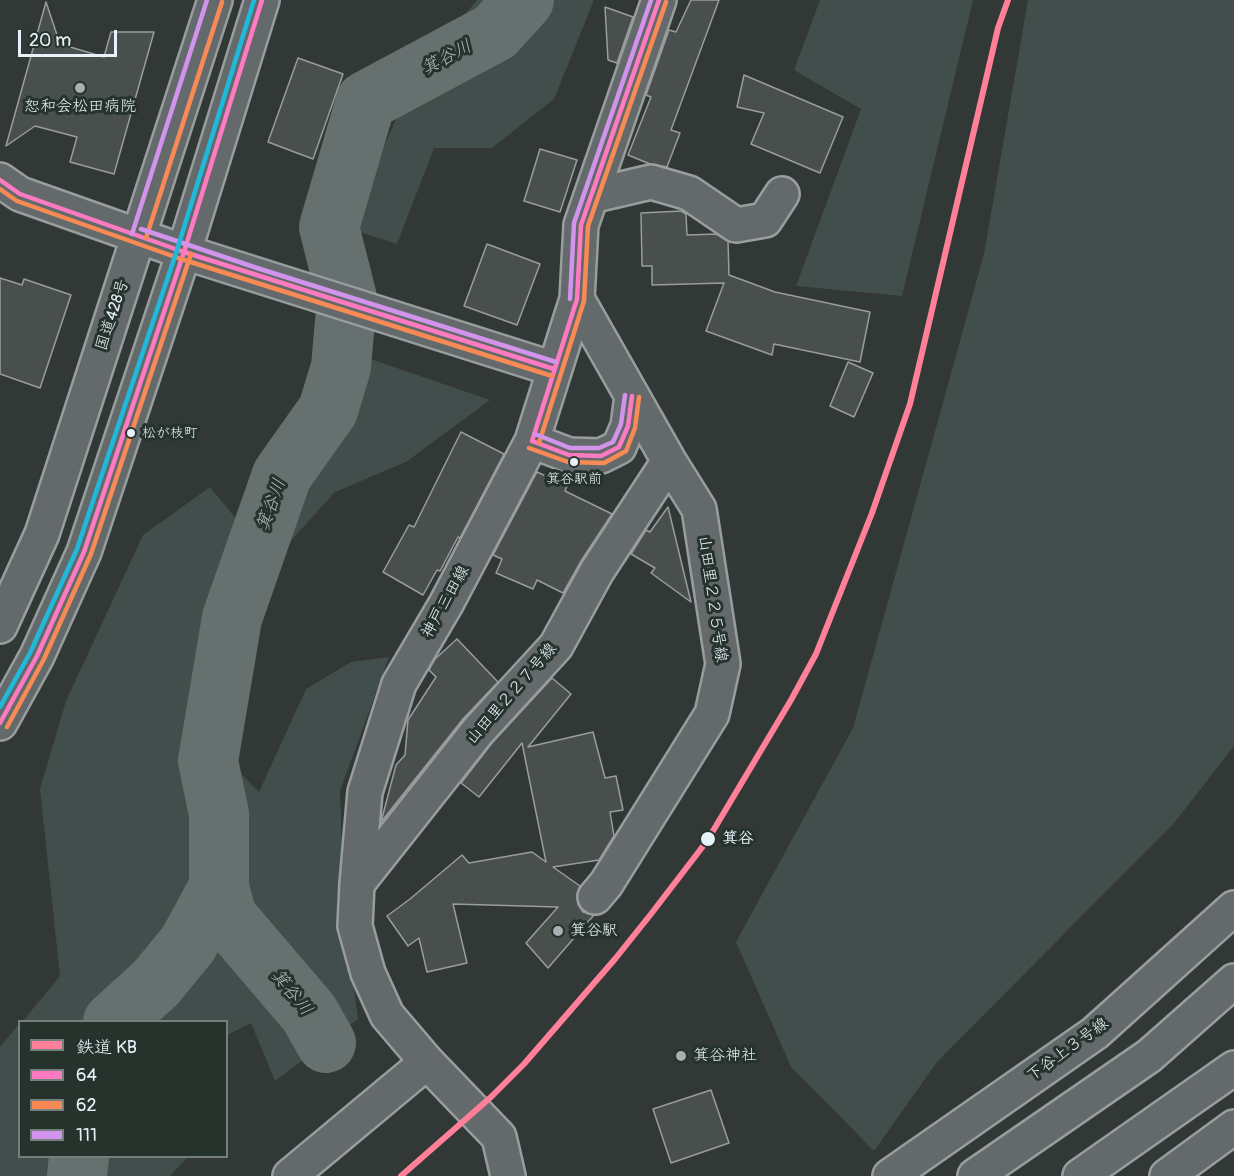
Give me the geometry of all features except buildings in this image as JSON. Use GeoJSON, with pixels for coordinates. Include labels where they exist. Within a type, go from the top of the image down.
{"type":"FeatureCollection","features":[{"type":"Feature","properties":{"kind":"main road","name":"国道428号"},"geometry":{"type":"LineString","coordinates":[[0,626],[42,534],[215,0]]}},
{"type":"Feature","properties":{"kind":"main road"},"geometry":{"type":"LineString","coordinates":[[0,723],[37,656],[84,552],[184,252],[262,0]]}},
{"type":"Feature","properties":{"kind":"main road","name":"神戸三田線"},"geometry":{"type":"LineString","coordinates":[[508,1176],[499,1137],[427,1062],[387,1015],[368,973],[355,927],[365,792],[399,684],[446,604],[532,441],[578,299],[581,225],[659,0]]}},
{"type":"Feature","properties":{"kind":"main road"},"geometry":{"type":"LineString","coordinates":[[0,180],[20,194],[184,252],[554,369]]}},
{"type":"Feature","properties":{"kind":"main road"},"geometry":{"type":"LineString","coordinates":[[591,196],[651,182],[689,193],[736,225],[765,220],[782,194]]}},
{"type":"Feature","properties":{"kind":"main road","name":"山田里２２５号線"},"geometry":{"type":"LineString","coordinates":[[578,299],[669,461],[699,509],[723,664],[712,714],[606,884],[595,897]]}},
{"type":"Feature","properties":{"kind":"main road"},"geometry":{"type":"LineString","coordinates":[[532,441],[569,455],[601,456],[619,447],[628,426],[632,396]]}},
{"type":"Feature","properties":{"kind":"main road","name":"山田里２２７号線"},"geometry":{"type":"LineString","coordinates":[[357,884],[478,731],[556,646],[597,571],[669,461]]}},
{"type":"Feature","properties":{"kind":"main road","name":"下谷上３号線"},"geometry":{"type":"LineString","coordinates":[[890,1176],[1095,1033],[1234,908]]}},
{"type":"Feature","properties":{"kind":"main road"},"geometry":{"type":"LineString","coordinates":[[975,1176],[1149,1056],[1234,981]]}},
{"type":"Feature","properties":{"kind":"main road"},"geometry":{"type":"LineString","coordinates":[[290,1176],[427,1062]]}},
{"type":"Feature","properties":{"kind":"main road"},"geometry":{"type":"LineString","coordinates":[[1080,1176],[1234,1068]]}},
{"type":"Feature","properties":{"kind":"main road"},"geometry":{"type":"LineString","coordinates":[[1167,1176],[1234,1128]]}},
{"type":"Feature","properties":{"kind":"shaded area"},"geometry":{"type":"Polygon","coordinates":[[[477,0],[594,0],[554,99],[492,148],[434,148],[397,244],[348,228],[397,117],[381,72],[454,28],[477,0]]]}},
{"type":"Feature","properties":{"kind":"shaded area"},"geometry":{"type":"Polygon","coordinates":[[[820,0],[973,0],[902,296],[796,286],[861,109],[794,70],[820,0]]]}},
{"type":"Feature","properties":{"kind":"shaded area"},"geometry":{"type":"Polygon","coordinates":[[[1028,0],[1234,0],[1234,746],[1175,822],[937,1062],[874,1151],[791,1067],[736,942],[853,728],[984,254],[1028,0]]]}},
{"type":"Feature","properties":{"kind":"shaded area"},"geometry":{"type":"Polygon","coordinates":[[[359,355],[490,400],[406,462],[335,492],[269,565],[208,623],[190,721],[259,792],[306,689],[351,662],[389,657],[340,791],[344,909],[358,1019],[275,1081],[251,1023],[228,1034],[228,1020],[24,1020],[60,976],[40,789],[66,701],[143,535],[210,487],[246,531],[287,495],[352,399],[359,355]]]}},
{"type":"Feature","properties":{"kind":"shaded area"},"geometry":{"type":"Polygon","coordinates":[[[18,1025],[18,1158],[187,1158],[170,1176],[0,1176],[0,1047],[18,1025]]]}},
{"type":"Feature","properties":{"kind":"waterway","name":"箕谷川"},"geometry":{"type":"LineString","coordinates":[[326,1043],[309,1013],[227,917],[219,887],[219,814],[208,761],[232,618],[282,475],[328,410],[341,367],[347,298],[329,227],[366,101],[495,32],[524,0]]}},
{"type":"Feature","properties":{"kind":"waterway"},"geometry":{"type":"LineString","coordinates":[[115,1020],[156,983],[188,944],[219,887]]}},
{"type":"Feature","properties":{"kind":"waterway"},"geometry":{"type":"LineString","coordinates":[[77,1176],[79,1158]]}},
{"type":"Feature","properties":{"kind":"rail line","name":"KB"},"geometry":{"type":"LineString","coordinates":[[401,1176],[491,1097],[524,1064],[651,914],[707,841],[816,654],[872,513],[910,404],[998,28],[1008,0]]}},
{"type":"Feature","properties":{"kind":"transit line","name":"111"},"geometry":{"type":"LineString","coordinates":[[132,234],[207,0]]}},
{"type":"Feature","properties":{"kind":"transit line"},"geometry":{"type":"LineString","coordinates":[[0,707],[30,653],[77,549],[177,250],[254,0]]}},
{"type":"Feature","properties":{"kind":"transit line","name":"64"},"geometry":{"type":"LineString","coordinates":[[0,723],[37,656],[84,552],[184,252],[262,0]]}},
{"type":"Feature","properties":{"kind":"transit line","name":"111"},"geometry":{"type":"LineString","coordinates":[[570,299],[574,223],[651,0]]}},
{"type":"Feature","properties":{"kind":"transit line","name":"64"},"geometry":{"type":"LineString","coordinates":[[532,441],[577,299],[581,225],[659,0]]}},
{"type":"Feature","properties":{"kind":"transit line","name":"62"},"geometry":{"type":"LineString","coordinates":[[146,238],[222,2]]}},
{"type":"Feature","properties":{"kind":"transit line","name":"62"},"geometry":{"type":"LineString","coordinates":[[539,443],[584,301],[588,226],[666,2]]}},
{"type":"Feature","properties":{"kind":"transit line","name":"64"},"geometry":{"type":"LineString","coordinates":[[0,180],[20,194],[184,252],[554,369]]}},
{"type":"Feature","properties":{"kind":"transit line","name":"62"},"geometry":{"type":"LineString","coordinates":[[0,189],[17,201],[181,259],[552,376]]}},
{"type":"Feature","properties":{"kind":"transit line","name":"111"},"geometry":{"type":"LineString","coordinates":[[141,229],[556,362]]}},
{"type":"Feature","properties":{"kind":"transit line","name":"62"},"geometry":{"type":"LineString","coordinates":[[7,727],[44,659],[91,554],[191,254]]}},
{"type":"Feature","properties":{"kind":"transit line","name":"111"},"geometry":{"type":"LineString","coordinates":[[535,434],[570,448],[599,448],[613,442],[621,424],[625,395]]}},
{"type":"Feature","properties":{"kind":"transit line","name":"64"},"geometry":{"type":"LineString","coordinates":[[532,441],[569,455],[601,456],[619,447],[628,426],[632,396]]}},
{"type":"Feature","properties":{"kind":"transit line","name":"62"},"geometry":{"type":"LineString","coordinates":[[529,448],[568,462],[604,463],[626,451],[635,428],[639,397]]}},
{"type":"Feature","properties":{"kind":"place","name":"恕和会松田病院"},"geometry":{"type":"Point","coordinates":[80,88]}},
{"type":"Feature","properties":{"kind":"place","name":"松が枝町"},"geometry":{"type":"Point","coordinates":[131,433]}},
{"type":"Feature","properties":{"kind":"place","name":"箕谷駅前"},"geometry":{"type":"Point","coordinates":[574,462]}},
{"type":"Feature","properties":{"kind":"place","name":"箕谷"},"geometry":{"type":"Point","coordinates":[708,839]}},
{"type":"Feature","properties":{"kind":"place","name":"箕谷駅"},"geometry":{"type":"Point","coordinates":[558,931]}},
{"type":"Feature","properties":{"kind":"place","name":"箕谷神社"},"geometry":{"type":"Point","coordinates":[681,1056]}}]}
